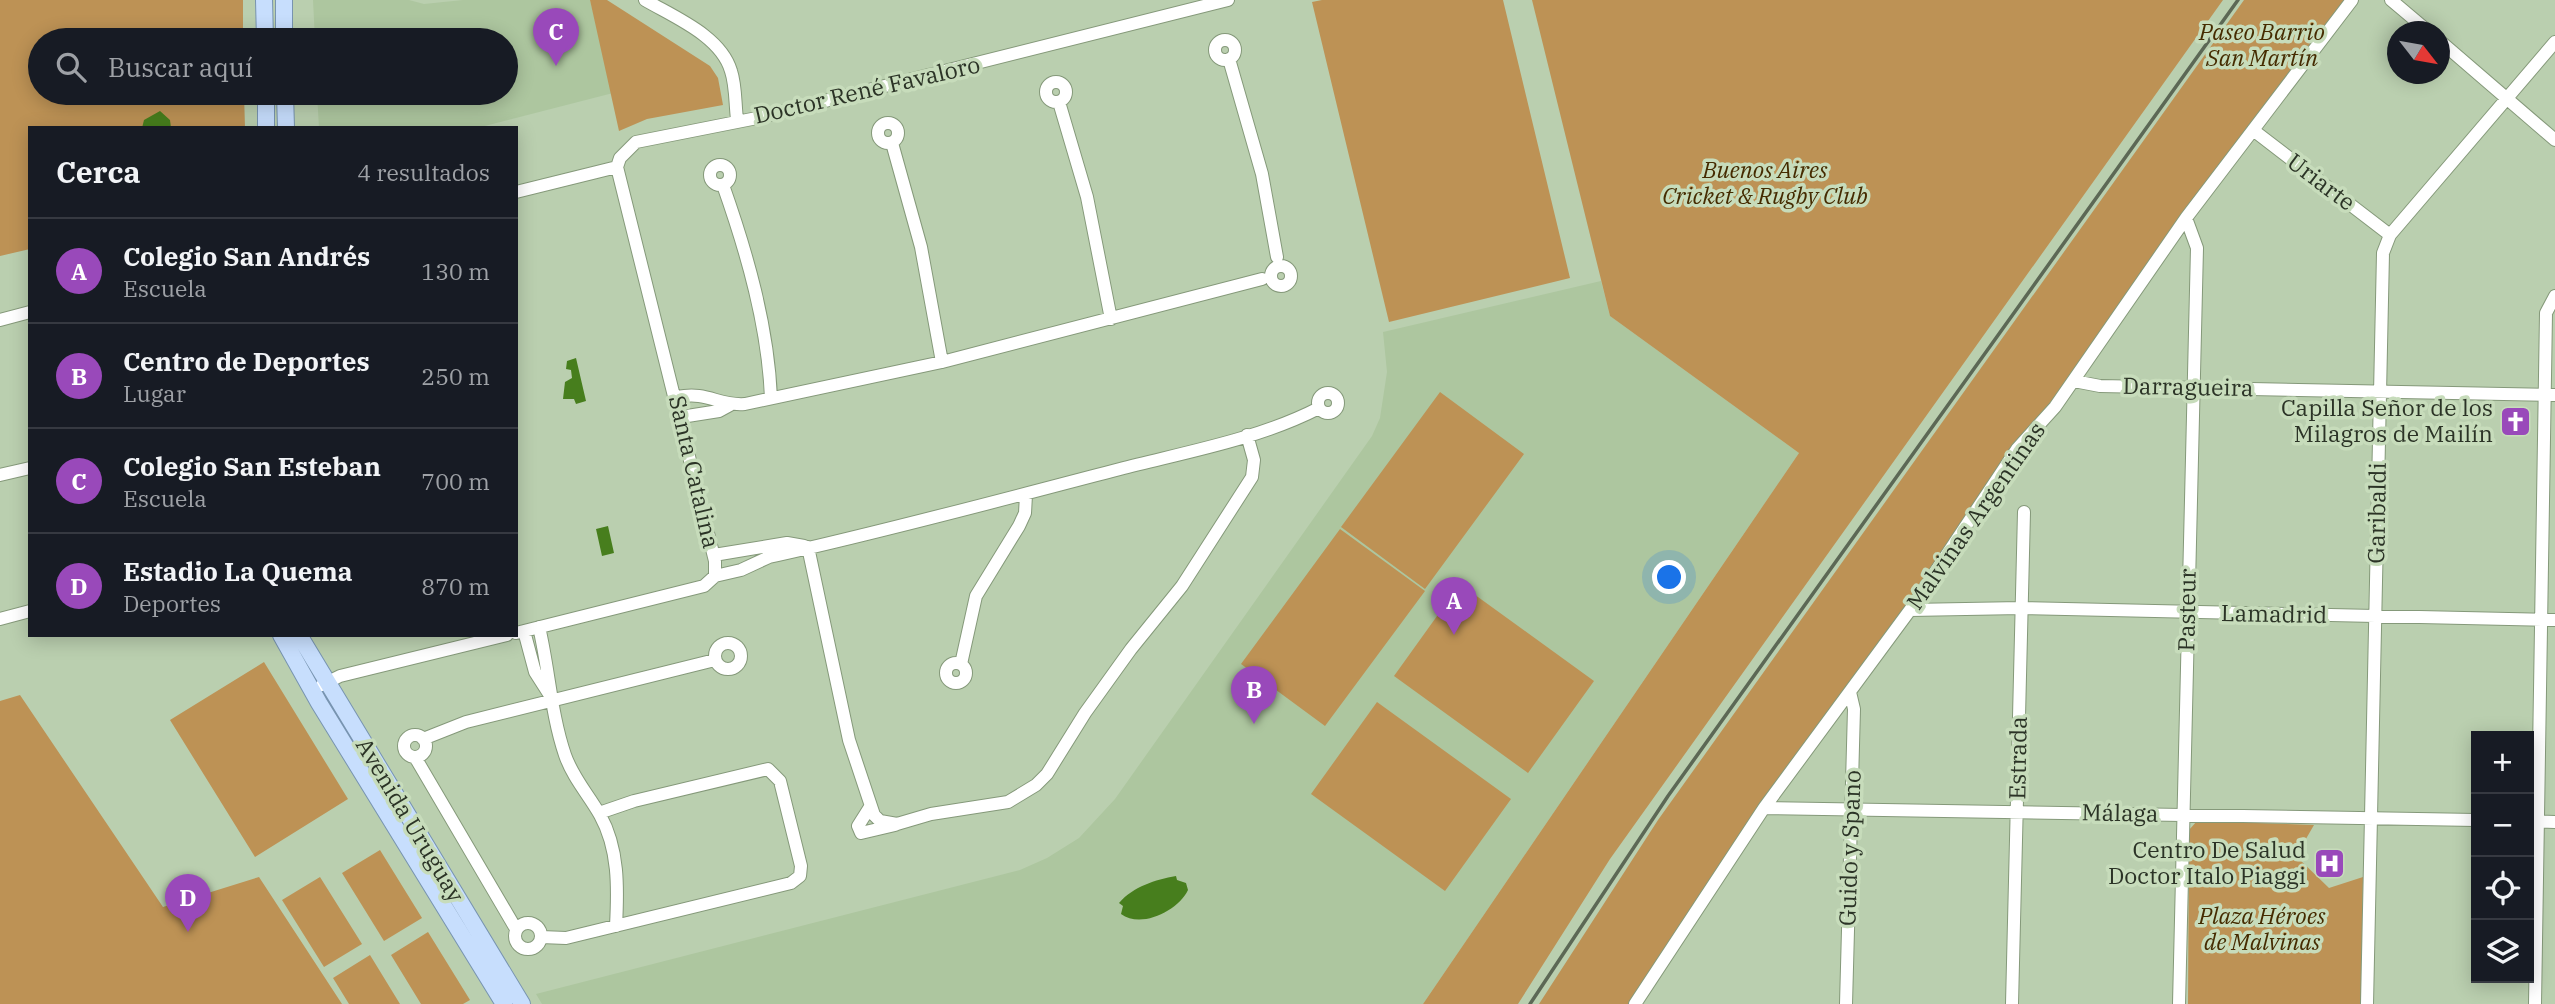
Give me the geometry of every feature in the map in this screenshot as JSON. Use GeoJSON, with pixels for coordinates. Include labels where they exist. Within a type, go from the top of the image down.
{"type":"FeatureCollection","features":[{"type":"Feature","properties":{"kind":"main road"},"geometry":{"type":"LineString","coordinates":[[264,0],[265,28]]}},
{"type":"Feature","properties":{"kind":"main road"},"geometry":{"type":"LineString","coordinates":[[284,0],[284,28]]}},
{"type":"Feature","properties":{"kind":"main road"},"geometry":{"type":"LineString","coordinates":[[266,105],[266,126]]}},
{"type":"Feature","properties":{"kind":"main road"},"geometry":{"type":"LineString","coordinates":[[285,105],[286,126]]}},
{"type":"Feature","properties":{"kind":"main road","name":"Avenida Uruguay"},"geometry":{"type":"LineString","coordinates":[[282,637],[312,691],[504,1004]]}},
{"type":"Feature","properties":{"kind":"main road","name":"Avenida Uruguay"},"geometry":{"type":"LineString","coordinates":[[300,637],[522,1004]]}},
{"type":"Feature","properties":{"kind":"street"},"geometry":{"type":"LineString","coordinates":[[645,0],[702,34],[722,54],[731,70],[737,119]]}},
{"type":"Feature","properties":{"kind":"street","name":"Doctor René Favaloro"},"geometry":{"type":"LineString","coordinates":[[617,167],[620,158],[636,142],[737,119],[757,118],[1228,0]]}},
{"type":"Feature","properties":{"kind":"street","name":"Malvinas Argentinas"},"geometry":{"type":"LineString","coordinates":[[1637,1002],[1764,808],[1910,610],[2017,449],[2074,381],[2186,218],[2352,0]]}},
{"type":"Feature","properties":{"kind":"street"},"geometry":{"type":"LineString","coordinates":[[2391,0],[2416,21]]}},
{"type":"Feature","properties":{"kind":"street","name":"Garibaldi"},"geometry":{"type":"LineString","coordinates":[[2367,1004],[2382,264],[2389,234],[2555,41]]}},
{"type":"Feature","properties":{"kind":"street"},"geometry":{"type":"LineString","coordinates":[[2450,49],[2555,140]]}},
{"type":"Feature","properties":{"kind":"street"},"geometry":{"type":"LineString","coordinates":[[1229,59],[1262,174],[1277,257],[1269,278]]}},
{"type":"Feature","properties":{"kind":"street"},"geometry":{"type":"LineString","coordinates":[[1059,102],[1087,197],[1111,319]]}},
{"type":"Feature","properties":{"kind":"street","name":"Uriarte"},"geometry":{"type":"LineString","coordinates":[[2253,130],[2389,234]]}},
{"type":"Feature","properties":{"kind":"street"},"geometry":{"type":"LineString","coordinates":[[892,143],[921,247],[942,362]]}},
{"type":"Feature","properties":{"kind":"street"},"geometry":{"type":"LineString","coordinates":[[518,192],[617,167]]}},
{"type":"Feature","properties":{"kind":"street","name":"Santa Catalina"},"geometry":{"type":"LineString","coordinates":[[520,632],[704,586],[715,576],[714,555],[677,397],[617,167]]}},
{"type":"Feature","properties":{"kind":"street"},"geometry":{"type":"LineString","coordinates":[[723,185],[749,270],[767,356],[772,398]]}},
{"type":"Feature","properties":{"kind":"street","name":"Pasteur"},"geometry":{"type":"LineString","coordinates":[[2179,1004],[2186,612],[2197,248],[2186,218]]}},
{"type":"Feature","properties":{"kind":"street"},"geometry":{"type":"LineString","coordinates":[[1269,278],[1279,286],[1288,283],[1291,274],[1277,257]]}},
{"type":"Feature","properties":{"kind":"street"},"geometry":{"type":"LineString","coordinates":[[681,417],[942,362],[1269,278],[1277,267],[1287,268]]}},
{"type":"Feature","properties":{"kind":"street"},"geometry":{"type":"LineString","coordinates":[[2535,1004],[2534,822],[2549,620],[2551,395],[2546,313],[2555,296]]}},
{"type":"Feature","properties":{"kind":"street"},"geometry":{"type":"LineString","coordinates":[[0,320],[28,313]]}},
{"type":"Feature","properties":{"kind":"street","name":"Darragueira"},"geometry":{"type":"LineString","coordinates":[[2074,381],[2101,386],[2378,389],[2551,395]]}},
{"type":"Feature","properties":{"kind":"street"},"geometry":{"type":"LineString","coordinates":[[677,397],[699,394],[730,405]]}},
{"type":"Feature","properties":{"kind":"street"},"geometry":{"type":"LineString","coordinates":[[715,576],[741,570],[769,557],[1026,495],[1247,435],[1300,418],[1319,408]]}},
{"type":"Feature","properties":{"kind":"street"},"geometry":{"type":"LineString","coordinates":[[870,807],[858,826],[861,833],[931,814],[1008,802],[1022,796],[1047,774],[1085,713],[1182,586],[1251,477],[1254,460],[1247,435]]}},
{"type":"Feature","properties":{"kind":"street"},"geometry":{"type":"LineString","coordinates":[[0,475],[28,468]]}},
{"type":"Feature","properties":{"kind":"street"},"geometry":{"type":"LineString","coordinates":[[961,664],[976,596],[1019,526],[1025,513],[1026,495]]}},
{"type":"Feature","properties":{"kind":"street","name":"Estrada"},"geometry":{"type":"LineString","coordinates":[[2012,1004],[2024,512]]}},
{"type":"Feature","properties":{"kind":"street"},"geometry":{"type":"LineString","coordinates":[[714,555],[787,543],[808,547]]}},
{"type":"Feature","properties":{"kind":"street"},"geometry":{"type":"LineString","coordinates":[[808,547],[849,740],[870,807],[880,821],[898,824]]}},
{"type":"Feature","properties":{"kind":"street","name":"Lamadrid"},"geometry":{"type":"LineString","coordinates":[[1910,610],[2021,608],[2549,620]]}},
{"type":"Feature","properties":{"kind":"street"},"geometry":{"type":"LineString","coordinates":[[0,619],[28,612]]}},
{"type":"Feature","properties":{"kind":"street"},"geometry":{"type":"LineString","coordinates":[[539,627],[558,732],[572,774],[599,813],[617,869],[615,926]]}},
{"type":"Feature","properties":{"kind":"street"},"geometry":{"type":"LineString","coordinates":[[520,632],[535,672],[553,701]]}},
{"type":"Feature","properties":{"kind":"street"},"geometry":{"type":"LineString","coordinates":[[312,691],[340,676],[499,637]]}},
{"type":"Feature","properties":{"kind":"street"},"geometry":{"type":"LineString","coordinates":[[516,929],[415,757],[424,752],[423,739],[466,722],[715,660]]}},
{"type":"Feature","properties":{"kind":"street","name":"Guido y Spano"},"geometry":{"type":"LineString","coordinates":[[1846,1004],[1854,709],[1850,692]]}},
{"type":"Feature","properties":{"kind":"street"},"geometry":{"type":"LineString","coordinates":[[541,937],[566,938],[791,883],[800,876],[801,866],[780,781],[768,769],[622,804],[599,813]]}},
{"type":"Feature","properties":{"kind":"street","name":"Málaga"},"geometry":{"type":"LineString","coordinates":[[1764,808],[2471,820]]}},
{"type":"Feature","properties":{"kind":"street"},"geometry":{"type":"LineString","coordinates":[[2534,822],[2555,822]]}},
{"type":"Feature","properties":{"kind":"street"},"geometry":{"type":"LineString","coordinates":[[523,923],[532,923],[540,929],[541,937],[534,948],[521,947],[514,937],[516,929],[523,923]]}},
{"type":"Feature","properties":{"kind":"street"},"geometry":{"type":"LineString","coordinates":[[1637,1002],[1653,1004]]}},
{"type":"Feature","properties":{"kind":"shaded area"},"geometry":{"type":"Polygon","coordinates":[[[313,0],[409,0],[424,4],[463,0],[590,0],[613,93],[485,126],[319,126],[318,105],[518,105],[518,28],[314,28],[313,0]]]}},
{"type":"Feature","properties":{"kind":"shaded area"},"geometry":{"type":"Polygon","coordinates":[[[160,111],[170,120],[171,126],[142,126],[144,120],[160,111]]]}},
{"type":"Feature","properties":{"kind":"shaded area"},"geometry":{"type":"Polygon","coordinates":[[[1601,281],[1610,316],[1799,453],[1423,1004],[542,1004],[536,994],[1020,870],[1047,858],[1079,838],[1115,799],[1372,436],[1380,418],[1387,372],[1383,332],[1601,281]]]}},
{"type":"Feature","properties":{"kind":"shaded area"},"geometry":{"type":"Polygon","coordinates":[[[576,358],[586,401],[576,404],[574,399],[563,399],[565,382],[572,378],[571,370],[566,369],[567,361],[576,358]]]}},
{"type":"Feature","properties":{"kind":"shaded area"},"geometry":{"type":"Polygon","coordinates":[[[608,526],[614,553],[602,556],[596,529],[608,526]]]}},
{"type":"Feature","properties":{"kind":"shaded area"},"geometry":{"type":"Polygon","coordinates":[[[1176,876],[1177,880],[1186,883],[1188,890],[1168,911],[1138,920],[1121,914],[1123,906],[1119,903],[1131,892],[1176,876]]]}},
{"type":"Feature","properties":{"kind":"green space"},"geometry":{"type":"Polygon","coordinates":[[[0,0],[243,0],[243,28],[28,28],[28,105],[244,105],[245,126],[28,126],[28,249],[0,256],[0,0]]]}},
{"type":"Feature","properties":{"kind":"green space"},"geometry":{"type":"Polygon","coordinates":[[[590,0],[607,0],[710,66],[718,78],[723,105],[647,119],[619,131],[590,0]]]}},
{"type":"Feature","properties":{"kind":"green space"},"geometry":{"type":"Polygon","coordinates":[[[1503,0],[1570,278],[1389,322],[1312,2],[1503,0]]]}},
{"type":"Feature","properties":{"kind":"green space","name":"Buenos Aires Cricket & Rugby Club"},"geometry":{"type":"Polygon","coordinates":[[[1532,0],[2223,0],[1610,859],[1518,1004],[1423,1004],[1799,453],[1610,316],[1532,0]]]}},
{"type":"Feature","properties":{"kind":"green space","name":"Paseo Barrio San Martín"},"geometry":{"type":"Polygon","coordinates":[[[2244,0],[2347,0],[1918,591],[1631,1004],[1539,1004],[1658,820],[2244,0]]]}},
{"type":"Feature","properties":{"kind":"green space"},"geometry":{"type":"Polygon","coordinates":[[[1440,392],[1524,454],[1425,589],[1341,527],[1440,392]]]}},
{"type":"Feature","properties":{"kind":"green space"},"geometry":{"type":"Polygon","coordinates":[[[1340,529],[1425,591],[1325,726],[1241,664],[1340,529]]]}},
{"type":"Feature","properties":{"kind":"green space"},"geometry":{"type":"Polygon","coordinates":[[[1460,584],[1594,681],[1528,773],[1394,676],[1460,584]]]}},
{"type":"Feature","properties":{"kind":"green space"},"geometry":{"type":"Polygon","coordinates":[[[264,662],[348,799],[255,857],[170,720],[264,662]]]}},
{"type":"Feature","properties":{"kind":"green space"},"geometry":{"type":"Polygon","coordinates":[[[20,695],[163,907],[259,877],[342,1004],[0,1004],[0,701],[20,695]]]}},
{"type":"Feature","properties":{"kind":"green space"},"geometry":{"type":"Polygon","coordinates":[[[1377,702],[1511,799],[1445,891],[1311,794],[1377,702]]]}},
{"type":"Feature","properties":{"kind":"green space","name":"Plaza Héroes de Malvinas"},"geometry":{"type":"Polygon","coordinates":[[[2197,821],[2314,825],[2296,856],[2329,888],[2363,877],[2361,1004],[2188,1004],[2189,830],[2197,821]]]}},
{"type":"Feature","properties":{"kind":"green space"},"geometry":{"type":"Polygon","coordinates":[[[380,850],[422,918],[384,941],[342,873],[380,850]]]}},
{"type":"Feature","properties":{"kind":"green space"},"geometry":{"type":"Polygon","coordinates":[[[320,877],[362,944],[324,967],[282,900],[320,877]]]}},
{"type":"Feature","properties":{"kind":"green space"},"geometry":{"type":"Polygon","coordinates":[[[428,932],[470,1000],[463,1004],[421,1004],[391,955],[428,932]]]}},
{"type":"Feature","properties":{"kind":"green space"},"geometry":{"type":"Polygon","coordinates":[[[370,955],[400,1004],[349,1004],[333,978],[370,955]]]}},
{"type":"Feature","properties":{"kind":"railway"},"geometry":{"type":"LineString","coordinates":[[1530,1004],[1668,796],[2238,0]]}},
{"type":"Feature","properties":{"kind":"place","name":"Colegio San Esteban"},"geometry":{"type":"Point","coordinates":[556,66]}},
{"type":"Feature","properties":{"kind":"place","name":"Capilla Señor de los Milagros de Mailín"},"geometry":{"type":"Point","coordinates":[2516,421]}},
{"type":"Feature","properties":{"kind":"place","name":"Colegio San Andrés"},"geometry":{"type":"Point","coordinates":[1454,635]}},
{"type":"Feature","properties":{"kind":"place","name":"Centro de Deportes"},"geometry":{"type":"Point","coordinates":[1254,724]}},
{"type":"Feature","properties":{"kind":"place","name":"Centro De Salud Doctor Italo Piaggi"},"geometry":{"type":"Point","coordinates":[2329,863]}},
{"type":"Feature","properties":{"kind":"place","name":"Estadio La Quema"},"geometry":{"type":"Point","coordinates":[188,932]}}]}
